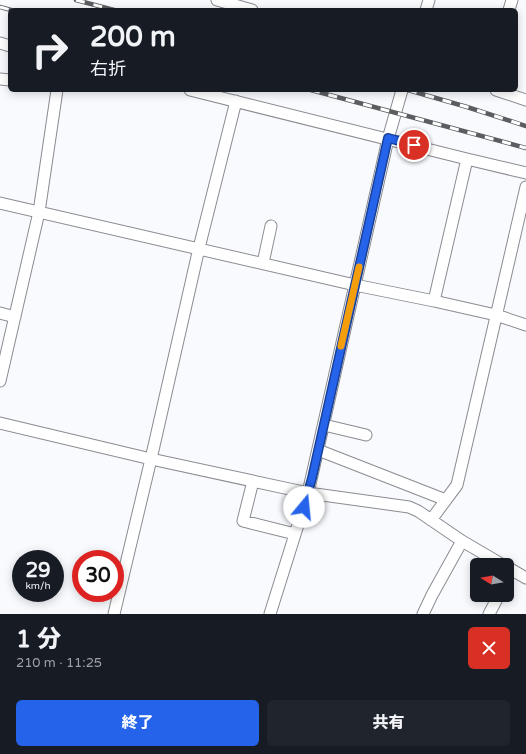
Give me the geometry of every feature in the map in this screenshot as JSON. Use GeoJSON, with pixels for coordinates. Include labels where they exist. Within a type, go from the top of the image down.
{"type":"FeatureCollection","features":[{"type":"Feature","properties":{"kind":"street"},"geometry":{"type":"LineString","coordinates":[[217,0],[245,8]]}},
{"type":"Feature","properties":{"kind":"street"},"geometry":{"type":"LineString","coordinates":[[0,381],[39,212],[58,92]]}},
{"type":"Feature","properties":{"kind":"street"},"geometry":{"type":"LineString","coordinates":[[198,92],[388,138],[467,159],[526,172]]}},
{"type":"Feature","properties":{"kind":"street"},"geometry":{"type":"LineString","coordinates":[[270,614],[308,493],[388,138],[401,92]]}},
{"type":"Feature","properties":{"kind":"street"},"geometry":{"type":"LineString","coordinates":[[502,92],[526,100]]}},
{"type":"Feature","properties":{"kind":"street"},"geometry":{"type":"LineString","coordinates":[[114,614],[199,248],[236,101]]}},
{"type":"Feature","properties":{"kind":"street"},"geometry":{"type":"LineString","coordinates":[[434,301],[467,159]]}},
{"type":"Feature","properties":{"kind":"street"},"geometry":{"type":"LineString","coordinates":[[431,520],[457,485],[526,187]]}},
{"type":"Feature","properties":{"kind":"street"},"geometry":{"type":"LineString","coordinates":[[0,203],[356,285],[496,315],[526,325]]}},
{"type":"Feature","properties":{"kind":"street"},"geometry":{"type":"LineString","coordinates":[[263,263],[271,226]]}},
{"type":"Feature","properties":{"kind":"street"},"geometry":{"type":"LineString","coordinates":[[0,313],[15,317]]}},
{"type":"Feature","properties":{"kind":"street"},"geometry":{"type":"LineString","coordinates":[[0,423],[151,459],[308,493],[403,506],[418,511],[488,558]]}},
{"type":"Feature","properties":{"kind":"street"},"geometry":{"type":"LineString","coordinates":[[324,425],[366,435]]}},
{"type":"Feature","properties":{"kind":"street"},"geometry":{"type":"LineString","coordinates":[[318,450],[446,500]]}},
{"type":"Feature","properties":{"kind":"street"},"geometry":{"type":"LineString","coordinates":[[253,481],[243,521],[295,534]]}},
{"type":"Feature","properties":{"kind":"street"},"geometry":{"type":"LineString","coordinates":[[422,614],[462,541]]}},
{"type":"Feature","properties":{"kind":"street"},"geometry":{"type":"LineString","coordinates":[[514,573],[526,578]]}},
{"type":"Feature","properties":{"kind":"street"},"geometry":{"type":"LineString","coordinates":[[489,614],[495,602]]}},
{"type":"Feature","properties":{"kind":"railway"},"geometry":{"type":"LineString","coordinates":[[76,0],[106,8]]}},
{"type":"Feature","properties":{"kind":"railway"},"geometry":{"type":"LineString","coordinates":[[0,7],[8,9]]}},
{"type":"Feature","properties":{"kind":"railway"},"geometry":{"type":"LineString","coordinates":[[318,92],[526,148]]}},
{"type":"Feature","properties":{"kind":"railway"},"geometry":{"type":"LineString","coordinates":[[415,92],[526,126]]}},
{"type":"Feature","properties":{"kind":"slow traffic"},"geometry":{"type":"LineString","coordinates":[[341,346],[359,267]]}},
{"type":"Feature","properties":{"kind":"route"},"geometry":{"type":"LineString","coordinates":[[304,507],[312,478],[388,138],[414,145]]}}]}
